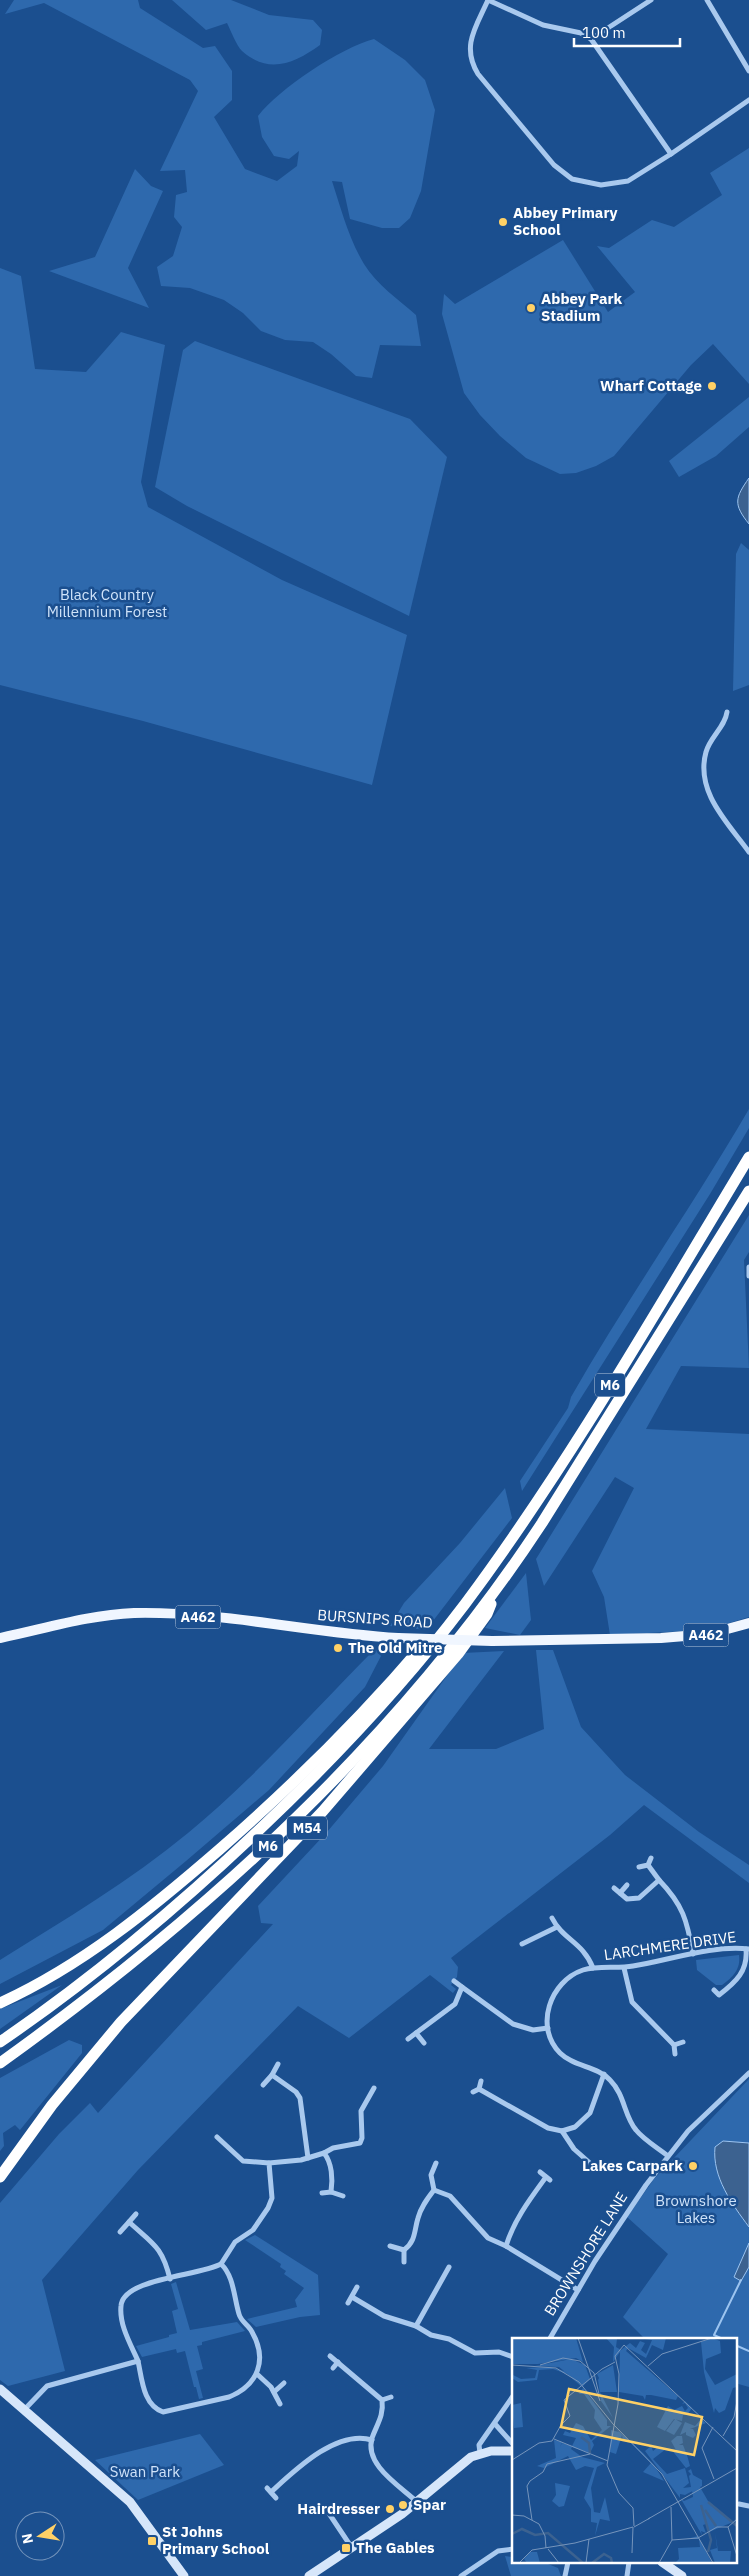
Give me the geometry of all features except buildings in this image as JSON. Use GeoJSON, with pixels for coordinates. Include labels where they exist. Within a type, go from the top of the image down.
{"type":"FeatureCollection","features":[{"type":"Feature","properties":{"kind":"highway","name":"M6"},"geometry":{"type":"LineString","coordinates":[[0,2042],[67,1995],[150,1928],[213,1872],[331,1760],[419,1662],[462,1607],[525,1519],[588,1421],[749,1157]]}},
{"type":"Feature","properties":{"kind":"highway","name":"M6"},"geometry":{"type":"LineString","coordinates":[[0,2063],[78,2008],[157,1945],[247,1867],[317,1797],[448,1654],[515,1565],[600,1434],[749,1191]]}},
{"type":"Feature","properties":{"kind":"highway","name":"M54"},"geometry":{"type":"LineString","coordinates":[[0,2177],[52,2105],[120,2022],[323,1811],[413,1709],[487,1614],[497,1588]]}},
{"type":"Feature","properties":{"kind":"highway","name":"M54"},"geometry":{"type":"LineString","coordinates":[[0,2003],[39,1984],[80,1960],[120,1932],[171,1892],[256,1817],[356,1717],[441,1624],[462,1607]]}},
{"type":"Feature","properties":{"kind":"highway"},"geometry":{"type":"LineString","coordinates":[[183,1957],[194,1938],[294,1832],[317,1797]]}},
{"type":"Feature","properties":{"kind":"highway"},"geometry":{"type":"LineString","coordinates":[[80,1960],[92,1958],[145,1921],[194,1881],[213,1872]]}},
{"type":"Feature","properties":{"kind":"main road","name":"BURSNIPS ROAD"},"geometry":{"type":"LineString","coordinates":[[0,1638],[81,1620],[134,1613],[217,1618],[349,1635],[492,1641],[661,1638],[709,1634],[749,1623]]}},
{"type":"Feature","properties":{"kind":"main road"},"geometry":{"type":"LineString","coordinates":[[0,2389],[130,2502],[184,2576]]}},
{"type":"Feature","properties":{"kind":"main road"},"geometry":{"type":"LineString","coordinates":[[309,2576],[417,2502],[466,2461],[480,2453],[512,2451]]}},
{"type":"Feature","properties":{"kind":"main road"},"geometry":{"type":"LineString","coordinates":[[665,2564],[682,2576]]}},
{"type":"Feature","properties":{"kind":"street"},"geometry":{"type":"LineString","coordinates":[[670,154],[592,39],[581,33],[543,25],[508,12],[488,0],[470,40],[470,62],[496,96],[563,173],[572,179],[591,184],[618,184],[628,181],[670,154],[749,100]]}},
{"type":"Feature","properties":{"kind":"street"},"geometry":{"type":"LineString","coordinates":[[592,39],[651,0]]}},
{"type":"Feature","properties":{"kind":"street"},"geometry":{"type":"LineString","coordinates":[[707,0],[749,71]]}},
{"type":"Feature","properties":{"kind":"street"},"geometry":{"type":"LineString","coordinates":[[727,712],[726,720],[712,736],[705,753],[704,776],[713,804],[749,852]]}},
{"type":"Feature","properties":{"kind":"street"},"geometry":{"type":"LineString","coordinates":[[749,1267],[749,1276]]}},
{"type":"Feature","properties":{"kind":"street"},"geometry":{"type":"LineString","coordinates":[[648,1865],[651,1858]]}},
{"type":"Feature","properties":{"kind":"street"},"geometry":{"type":"LineString","coordinates":[[639,1867],[648,1865]]}},
{"type":"Feature","properties":{"kind":"street"},"geometry":{"type":"LineString","coordinates":[[648,1865],[659,1880],[675,1896],[684,1913],[693,1954]]}},
{"type":"Feature","properties":{"kind":"street"},"geometry":{"type":"LineString","coordinates":[[614,1888],[627,1899],[639,1898],[659,1880]]}},
{"type":"Feature","properties":{"kind":"street"},"geometry":{"type":"LineString","coordinates":[[620,1893],[628,1885]]}},
{"type":"Feature","properties":{"kind":"street"},"geometry":{"type":"LineString","coordinates":[[552,1918],[557,1927],[584,1950],[593,1968]]}},
{"type":"Feature","properties":{"kind":"street"},"geometry":{"type":"LineString","coordinates":[[522,1944],[557,1927]]}},
{"type":"Feature","properties":{"kind":"street","name":"LARCHMERE DRIVE"},"geometry":{"type":"LineString","coordinates":[[548,2028],[548,2009],[556,1989],[574,1974],[593,1968],[624,1968],[693,1954],[726,1949],[748,1949]]}},
{"type":"Feature","properties":{"kind":"street"},"geometry":{"type":"LineString","coordinates":[[714,1990],[719,1995],[739,1978],[745,1965],[748,1949]]}},
{"type":"Feature","properties":{"kind":"street"},"geometry":{"type":"LineString","coordinates":[[624,1968],[632,2002],[674,2045],[675,2054]]}},
{"type":"Feature","properties":{"kind":"street"},"geometry":{"type":"LineString","coordinates":[[454,1981],[513,2024],[533,2030],[548,2028],[554,2045],[564,2056],[604,2074],[619,2092],[636,2131],[668,2156]]}},
{"type":"Feature","properties":{"kind":"street"},"geometry":{"type":"LineString","coordinates":[[408,2039],[454,2004],[462,1987]]}},
{"type":"Feature","properties":{"kind":"street"},"geometry":{"type":"LineString","coordinates":[[416,2034],[424,2043]]}},
{"type":"Feature","properties":{"kind":"street"},"geometry":{"type":"LineString","coordinates":[[674,2045],[682,2042]]}},
{"type":"Feature","properties":{"kind":"street"},"geometry":{"type":"LineString","coordinates":[[263,2085],[272,2075],[278,2064]]}},
{"type":"Feature","properties":{"kind":"street","name":"BROWNSHORE LANE"},"geometry":{"type":"LineString","coordinates":[[550,2338],[616,2228],[668,2156],[688,2131],[749,2073]]}},
{"type":"Feature","properties":{"kind":"street"},"geometry":{"type":"LineString","coordinates":[[479,2089],[548,2128],[562,2131],[575,2127],[590,2114],[604,2074]]}},
{"type":"Feature","properties":{"kind":"street"},"geometry":{"type":"LineString","coordinates":[[272,2075],[296,2092],[300,2098],[308,2158]]}},
{"type":"Feature","properties":{"kind":"street"},"geometry":{"type":"LineString","coordinates":[[479,2089],[480,2081]]}},
{"type":"Feature","properties":{"kind":"street"},"geometry":{"type":"LineString","coordinates":[[217,2137],[243,2161],[269,2163],[308,2158],[333,2148],[360,2143],[362,2138],[361,2111],[374,2088]]}},
{"type":"Feature","properties":{"kind":"street"},"geometry":{"type":"LineString","coordinates":[[473,2092],[479,2089]]}},
{"type":"Feature","properties":{"kind":"street"},"geometry":{"type":"LineString","coordinates":[[562,2131],[574,2149],[591,2164]]}},
{"type":"Feature","properties":{"kind":"street"},"geometry":{"type":"LineString","coordinates":[[324,2153],[330,2166],[331,2192]]}},
{"type":"Feature","properties":{"kind":"street"},"geometry":{"type":"LineString","coordinates":[[221,2264],[228,2272],[240,2317],[255,2337],[260,2363],[257,2374],[235,2395],[163,2412],[154,2408],[148,2400],[138,2361],[128,2341],[121,2314],[122,2300],[134,2288],[221,2264],[236,2242],[253,2230],[268,2208],[272,2198],[269,2163]]}},
{"type":"Feature","properties":{"kind":"street"},"geometry":{"type":"LineString","coordinates":[[404,2262],[404,2250],[414,2238],[418,2218],[424,2204],[434,2190],[431,2176],[436,2163]]}},
{"type":"Feature","properties":{"kind":"street"},"geometry":{"type":"LineString","coordinates":[[506,2246],[511,2230],[521,2213],[548,2178],[540,2172]]}},
{"type":"Feature","properties":{"kind":"street"},"geometry":{"type":"LineString","coordinates":[[434,2190],[450,2196],[488,2238],[506,2246],[578,2290]]}},
{"type":"Feature","properties":{"kind":"street"},"geometry":{"type":"LineString","coordinates":[[322,2193],[331,2192],[343,2196]]}},
{"type":"Feature","properties":{"kind":"street"},"geometry":{"type":"LineString","coordinates":[[120,2232],[136,2214]]}},
{"type":"Feature","properties":{"kind":"street"},"geometry":{"type":"LineString","coordinates":[[128,2222],[163,2254],[170,2279]]}},
{"type":"Feature","properties":{"kind":"street"},"geometry":{"type":"LineString","coordinates":[[390,2246],[404,2250]]}},
{"type":"Feature","properties":{"kind":"street"},"geometry":{"type":"LineString","coordinates":[[416,2326],[449,2267]]}},
{"type":"Feature","properties":{"kind":"street"},"geometry":{"type":"LineString","coordinates":[[348,2303],[357,2287]]}},
{"type":"Feature","properties":{"kind":"street"},"geometry":{"type":"LineString","coordinates":[[352,2297],[384,2316],[416,2326],[430,2335],[449,2339],[475,2353],[499,2352],[512,2357]]}},
{"type":"Feature","properties":{"kind":"street"},"geometry":{"type":"LineString","coordinates":[[330,2356],[382,2400],[382,2415],[372,2440],[372,2455],[376,2463],[417,2502]]}},
{"type":"Feature","properties":{"kind":"street"},"geometry":{"type":"LineString","coordinates":[[24,2410],[47,2386],[138,2361]]}},
{"type":"Feature","properties":{"kind":"street"},"geometry":{"type":"LineString","coordinates":[[333,2368],[338,2362]]}},
{"type":"Feature","properties":{"kind":"street"},"geometry":{"type":"LineString","coordinates":[[257,2374],[274,2392],[280,2404]]}},
{"type":"Feature","properties":{"kind":"street"},"geometry":{"type":"LineString","coordinates":[[274,2392],[284,2383]]}},
{"type":"Feature","properties":{"kind":"street"},"geometry":{"type":"LineString","coordinates":[[382,2400],[390,2397]]}},
{"type":"Feature","properties":{"kind":"street"},"geometry":{"type":"LineString","coordinates":[[480,2453],[480,2445],[512,2398]]}},
{"type":"Feature","properties":{"kind":"street"},"geometry":{"type":"LineString","coordinates":[[496,2424],[512,2443]]}},
{"type":"Feature","properties":{"kind":"street"},"geometry":{"type":"LineString","coordinates":[[276,2498],[269,2490],[304,2462],[341,2441],[358,2436],[372,2440]]}},
{"type":"Feature","properties":{"kind":"street"},"geometry":{"type":"LineString","coordinates":[[739,2504],[749,2506]]}},
{"type":"Feature","properties":{"kind":"street"},"geometry":{"type":"LineString","coordinates":[[328,2512],[352,2548]]}},
{"type":"Feature","properties":{"kind":"street"},"geometry":{"type":"LineString","coordinates":[[461,2576],[493,2553],[512,2549]]}},
{"type":"Feature","properties":{"kind":"street"},"geometry":{"type":"LineString","coordinates":[[627,2576],[629,2564]]}},
{"type":"Feature","properties":{"kind":"green space"},"geometry":{"type":"Polygon","coordinates":[[[14,0],[138,0],[140,8],[203,48],[215,46],[232,71],[232,100],[214,117],[245,169],[277,181],[297,166],[299,151],[289,159],[274,156],[262,137],[258,116],[268,105],[295,82],[328,60],[374,39],[405,60],[425,80],[435,110],[421,191],[410,218],[399,228],[382,228],[350,219],[342,182],[332,181],[346,224],[364,264],[388,291],[416,315],[421,346],[380,345],[372,378],[356,376],[331,354],[313,342],[285,340],[261,331],[243,313],[224,300],[190,288],[161,286],[157,267],[173,256],[182,227],[174,217],[176,195],[187,192],[185,170],[160,171],[198,91],[190,80],[44,3],[5,14],[14,0]]]}},
{"type":"Feature","properties":{"kind":"green space"},"geometry":{"type":"Polygon","coordinates":[[[172,0],[231,0],[269,15],[313,20],[322,30],[320,45],[301,57],[282,64],[262,63],[242,51],[227,23],[206,30],[172,0]]]}},
{"type":"Feature","properties":{"kind":"green space"},"geometry":{"type":"Polygon","coordinates":[[[749,148],[749,384],[713,344],[691,365],[614,456],[596,466],[576,473],[560,474],[526,458],[500,436],[480,415],[464,393],[442,314],[444,294],[455,304],[563,240],[608,312],[635,292],[597,246],[609,248],[652,220],[674,227],[722,195],[710,173],[749,148]]]}},
{"type":"Feature","properties":{"kind":"green space"},"geometry":{"type":"Polygon","coordinates":[[[135,169],[151,186],[163,191],[128,268],[149,308],[49,271],[95,257],[135,169]]]}},
{"type":"Feature","properties":{"kind":"green space","name":"Black Country Millennium Forest"},"geometry":{"type":"Polygon","coordinates":[[[0,268],[21,276],[35,369],[86,372],[121,332],[165,345],[141,482],[148,507],[282,580],[407,635],[372,785],[143,721],[0,685],[0,268]]]}},
{"type":"Feature","properties":{"kind":"green space"},"geometry":{"type":"Polygon","coordinates":[[[195,341],[410,419],[447,457],[409,616],[187,506],[155,487],[183,350],[195,341]]]}},
{"type":"Feature","properties":{"kind":"green space"},"geometry":{"type":"Polygon","coordinates":[[[749,397],[749,427],[716,456],[679,477],[669,461],[749,397]]]}},
{"type":"Feature","properties":{"kind":"green space"},"geometry":{"type":"Polygon","coordinates":[[[741,543],[749,550],[749,685],[733,691],[736,554],[741,543]]]}},
{"type":"Feature","properties":{"kind":"green space"},"geometry":{"type":"Polygon","coordinates":[[[749,1109],[749,1128],[710,1194],[522,1491],[520,1481],[568,1408],[571,1397],[592,1361],[749,1109]]]}},
{"type":"Feature","properties":{"kind":"green space"},"geometry":{"type":"Polygon","coordinates":[[[749,1215],[749,1252],[744,1260],[749,1368],[681,1366],[646,1429],[749,1434],[749,1617],[706,1630],[610,1635],[604,1597],[592,1571],[634,1488],[615,1477],[544,1586],[536,1559],[749,1215]]]}},
{"type":"Feature","properties":{"kind":"green space"},"geometry":{"type":"Polygon","coordinates":[[[505,1488],[512,1518],[426,1630],[390,1626],[404,1603],[460,1543],[505,1488]]]}},
{"type":"Feature","properties":{"kind":"green space"},"geometry":{"type":"Polygon","coordinates":[[[526,1573],[531,1620],[520,1635],[485,1628],[526,1573]]]}},
{"type":"Feature","properties":{"kind":"green space"},"geometry":{"type":"Polygon","coordinates":[[[377,1647],[381,1656],[365,1687],[269,1790],[103,1930],[0,1984],[0,1960],[120,1884],[188,1833],[238,1789],[377,1647]]]}},
{"type":"Feature","properties":{"kind":"green space"},"geometry":{"type":"Polygon","coordinates":[[[536,1650],[553,1650],[581,1727],[625,1775],[699,1832],[749,1865],[749,1883],[644,1805],[610,1835],[451,1958],[458,1967],[457,1977],[451,1985],[456,1989],[453,1993],[430,1975],[349,2038],[298,2006],[138,2170],[42,2280],[65,2371],[8,2386],[0,2380],[0,2203],[59,2134],[90,2103],[98,2113],[273,1924],[261,1923],[258,1906],[327,1832],[383,1766],[463,1653],[504,1651],[429,1749],[496,1749],[544,1729],[536,1650]]]}},
{"type":"Feature","properties":{"kind":"green space"},"geometry":{"type":"Polygon","coordinates":[[[739,1955],[737,1969],[730,1979],[722,1985],[716,1985],[697,1970],[696,1960],[739,1955]]]}},
{"type":"Feature","properties":{"kind":"green space"},"geometry":{"type":"Polygon","coordinates":[[[62,1985],[0,2029],[0,2009],[62,1985]]]}},
{"type":"Feature","properties":{"kind":"green space"},"geometry":{"type":"Polygon","coordinates":[[[69,2040],[82,2045],[82,2053],[20,2130],[15,2125],[3,2133],[4,2146],[0,2151],[0,2078],[69,2040]]]}},
{"type":"Feature","properties":{"kind":"green space","name":"Brownshore Lakes"},"geometry":{"type":"Polygon","coordinates":[[[749,2079],[749,2387],[736,2383],[736,2338],[644,2338],[623,2317],[668,2254],[627,2217],[654,2179],[749,2079]]]}},
{"type":"Feature","properties":{"kind":"green space"},"geometry":{"type":"Polygon","coordinates":[[[255,2235],[318,2275],[320,2315],[300,2317],[256,2327],[247,2319],[297,2307],[295,2300],[304,2288],[284,2274],[286,2271],[280,2267],[281,2264],[245,2240],[255,2235]]]}},
{"type":"Feature","properties":{"kind":"green space"},"geometry":{"type":"Polygon","coordinates":[[[176,2282],[190,2330],[237,2322],[245,2331],[202,2342],[202,2345],[197,2346],[203,2369],[196,2371],[203,2398],[199,2399],[185,2351],[177,2353],[176,2349],[142,2357],[136,2346],[177,2333],[172,2311],[178,2309],[171,2284],[176,2282]]]}},
{"type":"Feature","properties":{"kind":"green space","name":"Swan Park"},"geometry":{"type":"Polygon","coordinates":[[[200,2434],[224,2465],[138,2500],[95,2460],[200,2434]]]}},
{"type":"Feature","properties":{"kind":"green space"},"geometry":{"type":"Polygon","coordinates":[[[505,2556],[512,2557],[512,2564],[548,2564],[558,2568],[561,2576],[511,2576],[505,2556]]]}},
{"type":"Feature","properties":{"kind":"shaded area"},"geometry":{"type":"Polygon","coordinates":[[[749,478],[749,524],[740,511],[738,501],[741,491],[749,478]]]}},
{"type":"Feature","properties":{"kind":"shaded area"},"geometry":{"type":"Polygon","coordinates":[[[723,2141],[749,2143],[749,2227],[724,2190],[720,2179],[715,2158],[715,2147],[723,2141]]]}},
{"type":"Feature","properties":{"kind":"shaded area"},"geometry":{"type":"Polygon","coordinates":[[[749,2243],[749,2267],[741,2281],[734,2277],[749,2243]]]}},
{"type":"Feature","properties":{"kind":"waterway"},"geometry":{"type":"LineString","coordinates":[[721,2338],[714,2335],[741,2280]]}},
{"type":"Feature","properties":{"kind":"waterway"},"geometry":{"type":"LineString","coordinates":[[736,2345],[749,2351]]}},
{"type":"Feature","properties":{"kind":"place","name":"Abbey Primary School"},"geometry":{"type":"Point","coordinates":[503,222]}},
{"type":"Feature","properties":{"kind":"place","name":"Abbey Park Stadium"},"geometry":{"type":"Point","coordinates":[531,308]}},
{"type":"Feature","properties":{"kind":"place","name":"Wharf Cottage"},"geometry":{"type":"Point","coordinates":[712,386]}},
{"type":"Feature","properties":{"kind":"place","name":"The Old Mitre"},"geometry":{"type":"Point","coordinates":[338,1648]}},
{"type":"Feature","properties":{"kind":"place","name":"Lakes Carpark"},"geometry":{"type":"Point","coordinates":[693,2166]}},
{"type":"Feature","properties":{"kind":"place","name":"Spar"},"geometry":{"type":"Point","coordinates":[403,2505]}},
{"type":"Feature","properties":{"kind":"place","name":"Hairdresser"},"geometry":{"type":"Point","coordinates":[390,2509]}},
{"type":"Feature","properties":{"kind":"place","name":"St Johns Primary School"},"geometry":{"type":"Point","coordinates":[152,2541]}},
{"type":"Feature","properties":{"kind":"place","name":"The Gables"},"geometry":{"type":"Point","coordinates":[346,2548]}}]}
